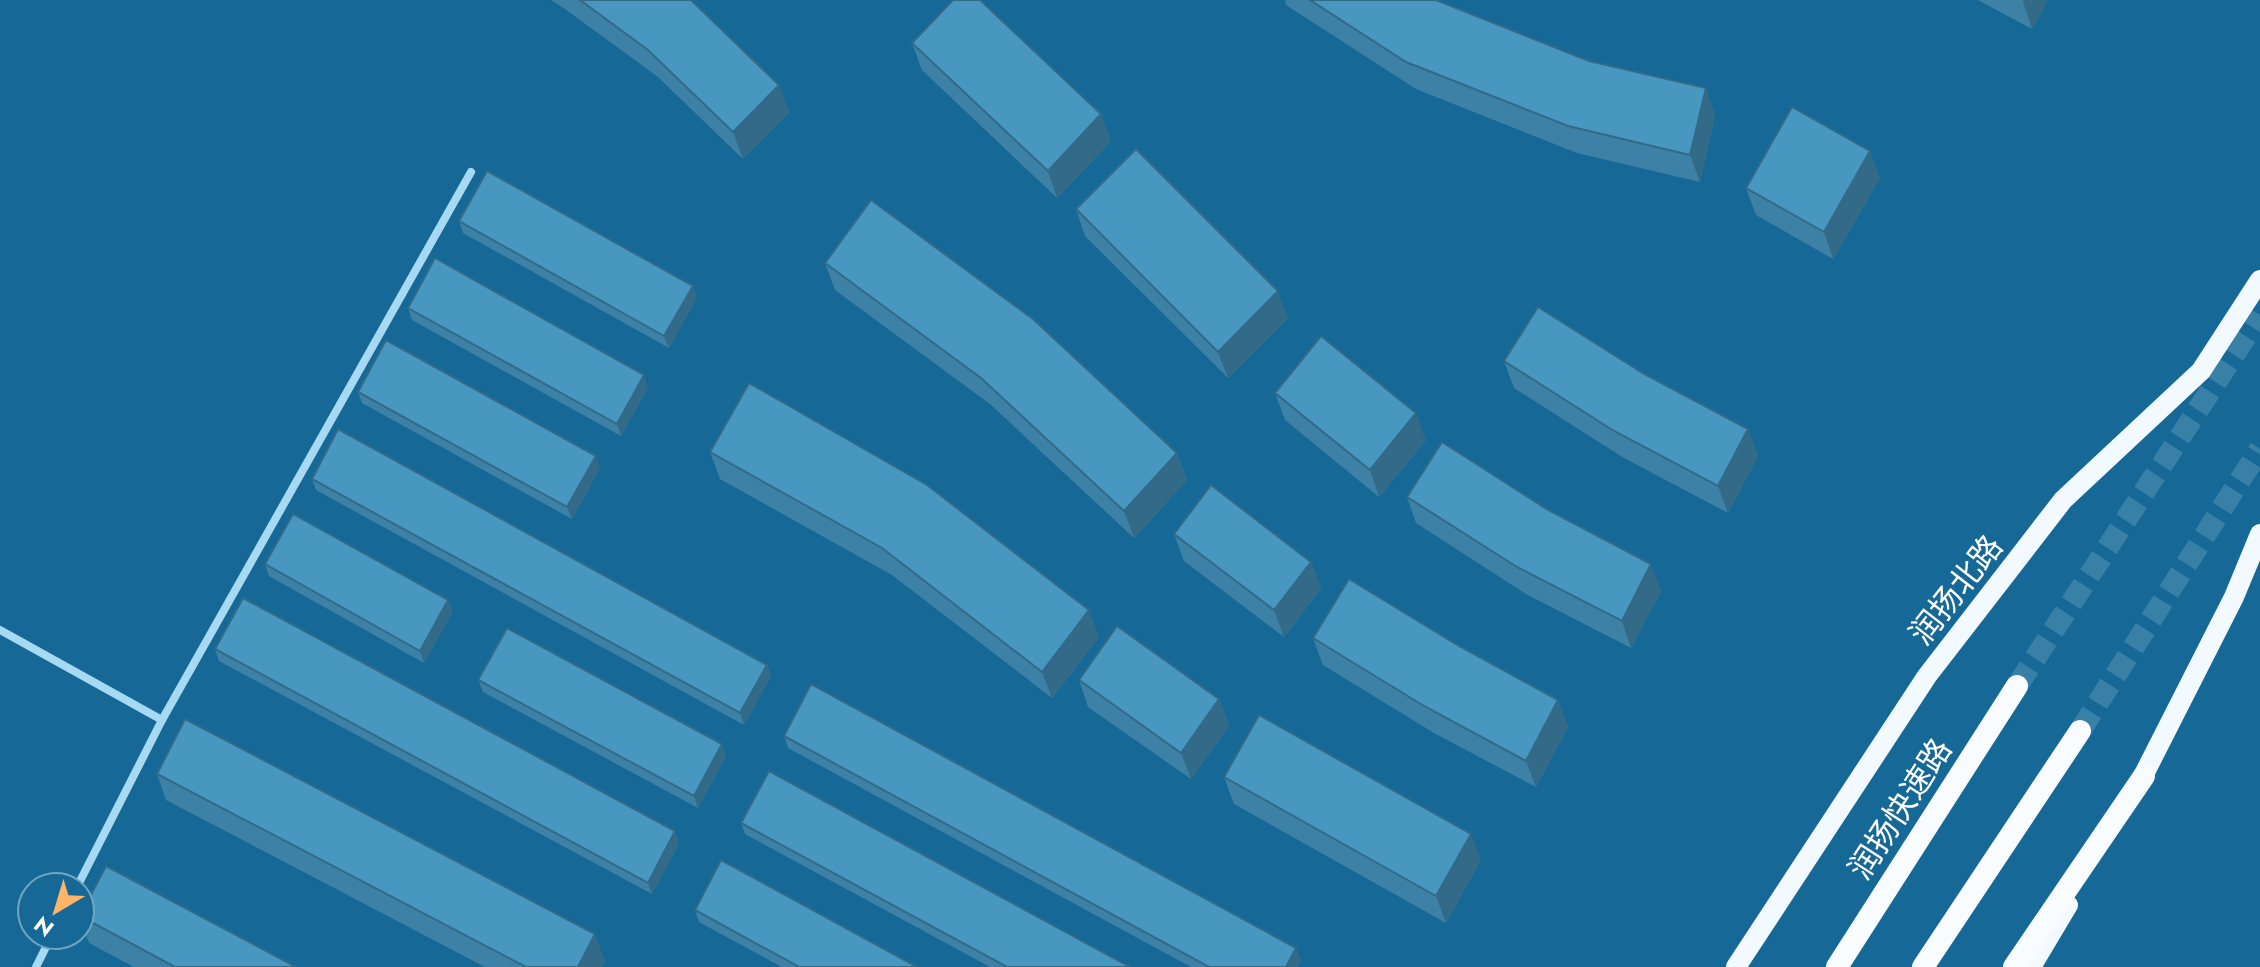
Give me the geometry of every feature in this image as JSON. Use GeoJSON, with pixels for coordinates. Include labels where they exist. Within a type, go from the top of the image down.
{"type":"FeatureCollection","features":[{"type":"Feature","properties":{"kind":"highway","name":"润扬快速路"},"geometry":{"type":"LineString","coordinates":[[1837,967],[2017,686]]}},
{"type":"Feature","properties":{"kind":"highway"},"geometry":{"type":"LineString","coordinates":[[1923,967],[2080,731]]}},
{"type":"Feature","properties":{"kind":"highway"},"geometry":{"type":"LineString","coordinates":[[2014,967],[2144,776]]}},
{"type":"Feature","properties":{"kind":"main road","name":"润扬北路"},"geometry":{"type":"LineString","coordinates":[[1736,967],[1927,676],[2063,500],[2201,371],[2260,280]]}},
{"type":"Feature","properties":{"kind":"main road"},"geometry":{"type":"LineString","coordinates":[[2031,967],[2144,776],[2234,597],[2260,534]]}},
{"type":"Feature","properties":{"kind":"street"},"geometry":{"type":"LineString","coordinates":[[85,871],[162,720],[471,172]]}},
{"type":"Feature","properties":{"kind":"street"},"geometry":{"type":"LineString","coordinates":[[0,630],[162,720]]}},
{"type":"Feature","properties":{"kind":"building"},"geometry":{"type":"Polygon","coordinates":[[[580,0],[691,0],[779,85],[733,132],[648,50],[580,0]]]}},
{"type":"Feature","properties":{"kind":"building"},"geometry":{"type":"Polygon","coordinates":[[[953,0],[980,0],[1101,114],[1048,171],[912,43],[953,0]]]}},
{"type":"Feature","properties":{"kind":"building"},"geometry":{"type":"Polygon","coordinates":[[[1310,0],[1436,0],[1589,61],[1706,88],[1690,155],[1568,126],[1406,62],[1310,0]]]}},
{"type":"Feature","properties":{"kind":"building"},"geometry":{"type":"Polygon","coordinates":[[[1792,107],[1870,151],[1824,232],[1746,188],[1792,107]]]}},
{"type":"Feature","properties":{"kind":"building"},"geometry":{"type":"Polygon","coordinates":[[[1136,149],[1278,291],[1218,352],[1076,209],[1136,149]]]}},
{"type":"Feature","properties":{"kind":"building"},"geometry":{"type":"Polygon","coordinates":[[[487,171],[693,286],[664,336],[459,221],[487,171]]]}},
{"type":"Feature","properties":{"kind":"building"},"geometry":{"type":"Polygon","coordinates":[[[871,200],[1033,319],[1177,453],[1124,511],[981,378],[825,263],[871,200]]]}},
{"type":"Feature","properties":{"kind":"building"},"geometry":{"type":"Polygon","coordinates":[[[435,258],[644,375],[617,424],[408,308],[435,258]]]}},
{"type":"Feature","properties":{"kind":"building"},"geometry":{"type":"Polygon","coordinates":[[[1538,307],[1644,374],[1748,429],[1718,486],[1614,431],[1504,361],[1538,307]]]}},
{"type":"Feature","properties":{"kind":"building"},"geometry":{"type":"Polygon","coordinates":[[[1321,336],[1416,413],[1370,470],[1275,393],[1321,336]]]}},
{"type":"Feature","properties":{"kind":"building"},"geometry":{"type":"Polygon","coordinates":[[[386,340],[596,456],[567,507],[358,392],[386,340]]]}},
{"type":"Feature","properties":{"kind":"building"},"geometry":{"type":"Polygon","coordinates":[[[749,383],[927,485],[1089,610],[1042,672],[882,548],[710,452],[749,383]]]}},
{"type":"Feature","properties":{"kind":"building"},"geometry":{"type":"Polygon","coordinates":[[[338,429],[767,665],[740,713],[312,479],[338,429]]]}},
{"type":"Feature","properties":{"kind":"building"},"geometry":{"type":"Polygon","coordinates":[[[1442,442],[1548,510],[1651,564],[1622,621],[1517,567],[1407,497],[1442,442]]]}},
{"type":"Feature","properties":{"kind":"building"},"geometry":{"type":"Polygon","coordinates":[[[1211,485],[1311,562],[1274,610],[1174,534],[1211,485]]]}},
{"type":"Feature","properties":{"kind":"building"},"geometry":{"type":"Polygon","coordinates":[[[293,514],[448,600],[420,651],[265,564],[293,514]]]}},
{"type":"Feature","properties":{"kind":"building"},"geometry":{"type":"Polygon","coordinates":[[[1349,579],[1459,646],[1558,700],[1526,761],[1424,706],[1313,638],[1349,579]]]}},
{"type":"Feature","properties":{"kind":"building"},"geometry":{"type":"Polygon","coordinates":[[[243,598],[675,831],[648,883],[215,649],[243,598]]]}},
{"type":"Feature","properties":{"kind":"building"},"geometry":{"type":"Polygon","coordinates":[[[1117,626],[1219,699],[1181,753],[1079,680],[1117,626]]]}},
{"type":"Feature","properties":{"kind":"building"},"geometry":{"type":"Polygon","coordinates":[[[507,628],[722,744],[694,796],[478,680],[507,628]]]}},
{"type":"Feature","properties":{"kind":"building"},"geometry":{"type":"Polygon","coordinates":[[[811,684],[1296,948],[1286,967],[1209,967],[784,736],[811,684]]]}},
{"type":"Feature","properties":{"kind":"building"},"geometry":{"type":"Polygon","coordinates":[[[1259,715],[1471,834],[1436,896],[1224,777],[1259,715]]]}},
{"type":"Feature","properties":{"kind":"building"},"geometry":{"type":"Polygon","coordinates":[[[185,719],[595,934],[578,967],[526,967],[157,774],[185,719]]]}},
{"type":"Feature","properties":{"kind":"building"},"geometry":{"type":"Polygon","coordinates":[[[769,771],[1130,967],[1007,967],[741,823],[769,771]]]}},
{"type":"Feature","properties":{"kind":"building"},"geometry":{"type":"Polygon","coordinates":[[[721,860],[917,967],[799,967],[695,910],[721,860]]]}},
{"type":"Feature","properties":{"kind":"building"},"geometry":{"type":"Polygon","coordinates":[[[106,866],[296,967],[175,967],[96,925],[96,885],[106,866]]]}},
{"type":"Feature","properties":{"kind":"tunnel"},"geometry":{"type":"LineString","coordinates":[[2017,686],[2260,315]]}},
{"type":"Feature","properties":{"kind":"tunnel"},"geometry":{"type":"LineString","coordinates":[[2080,731],[2260,449]]}}]}
